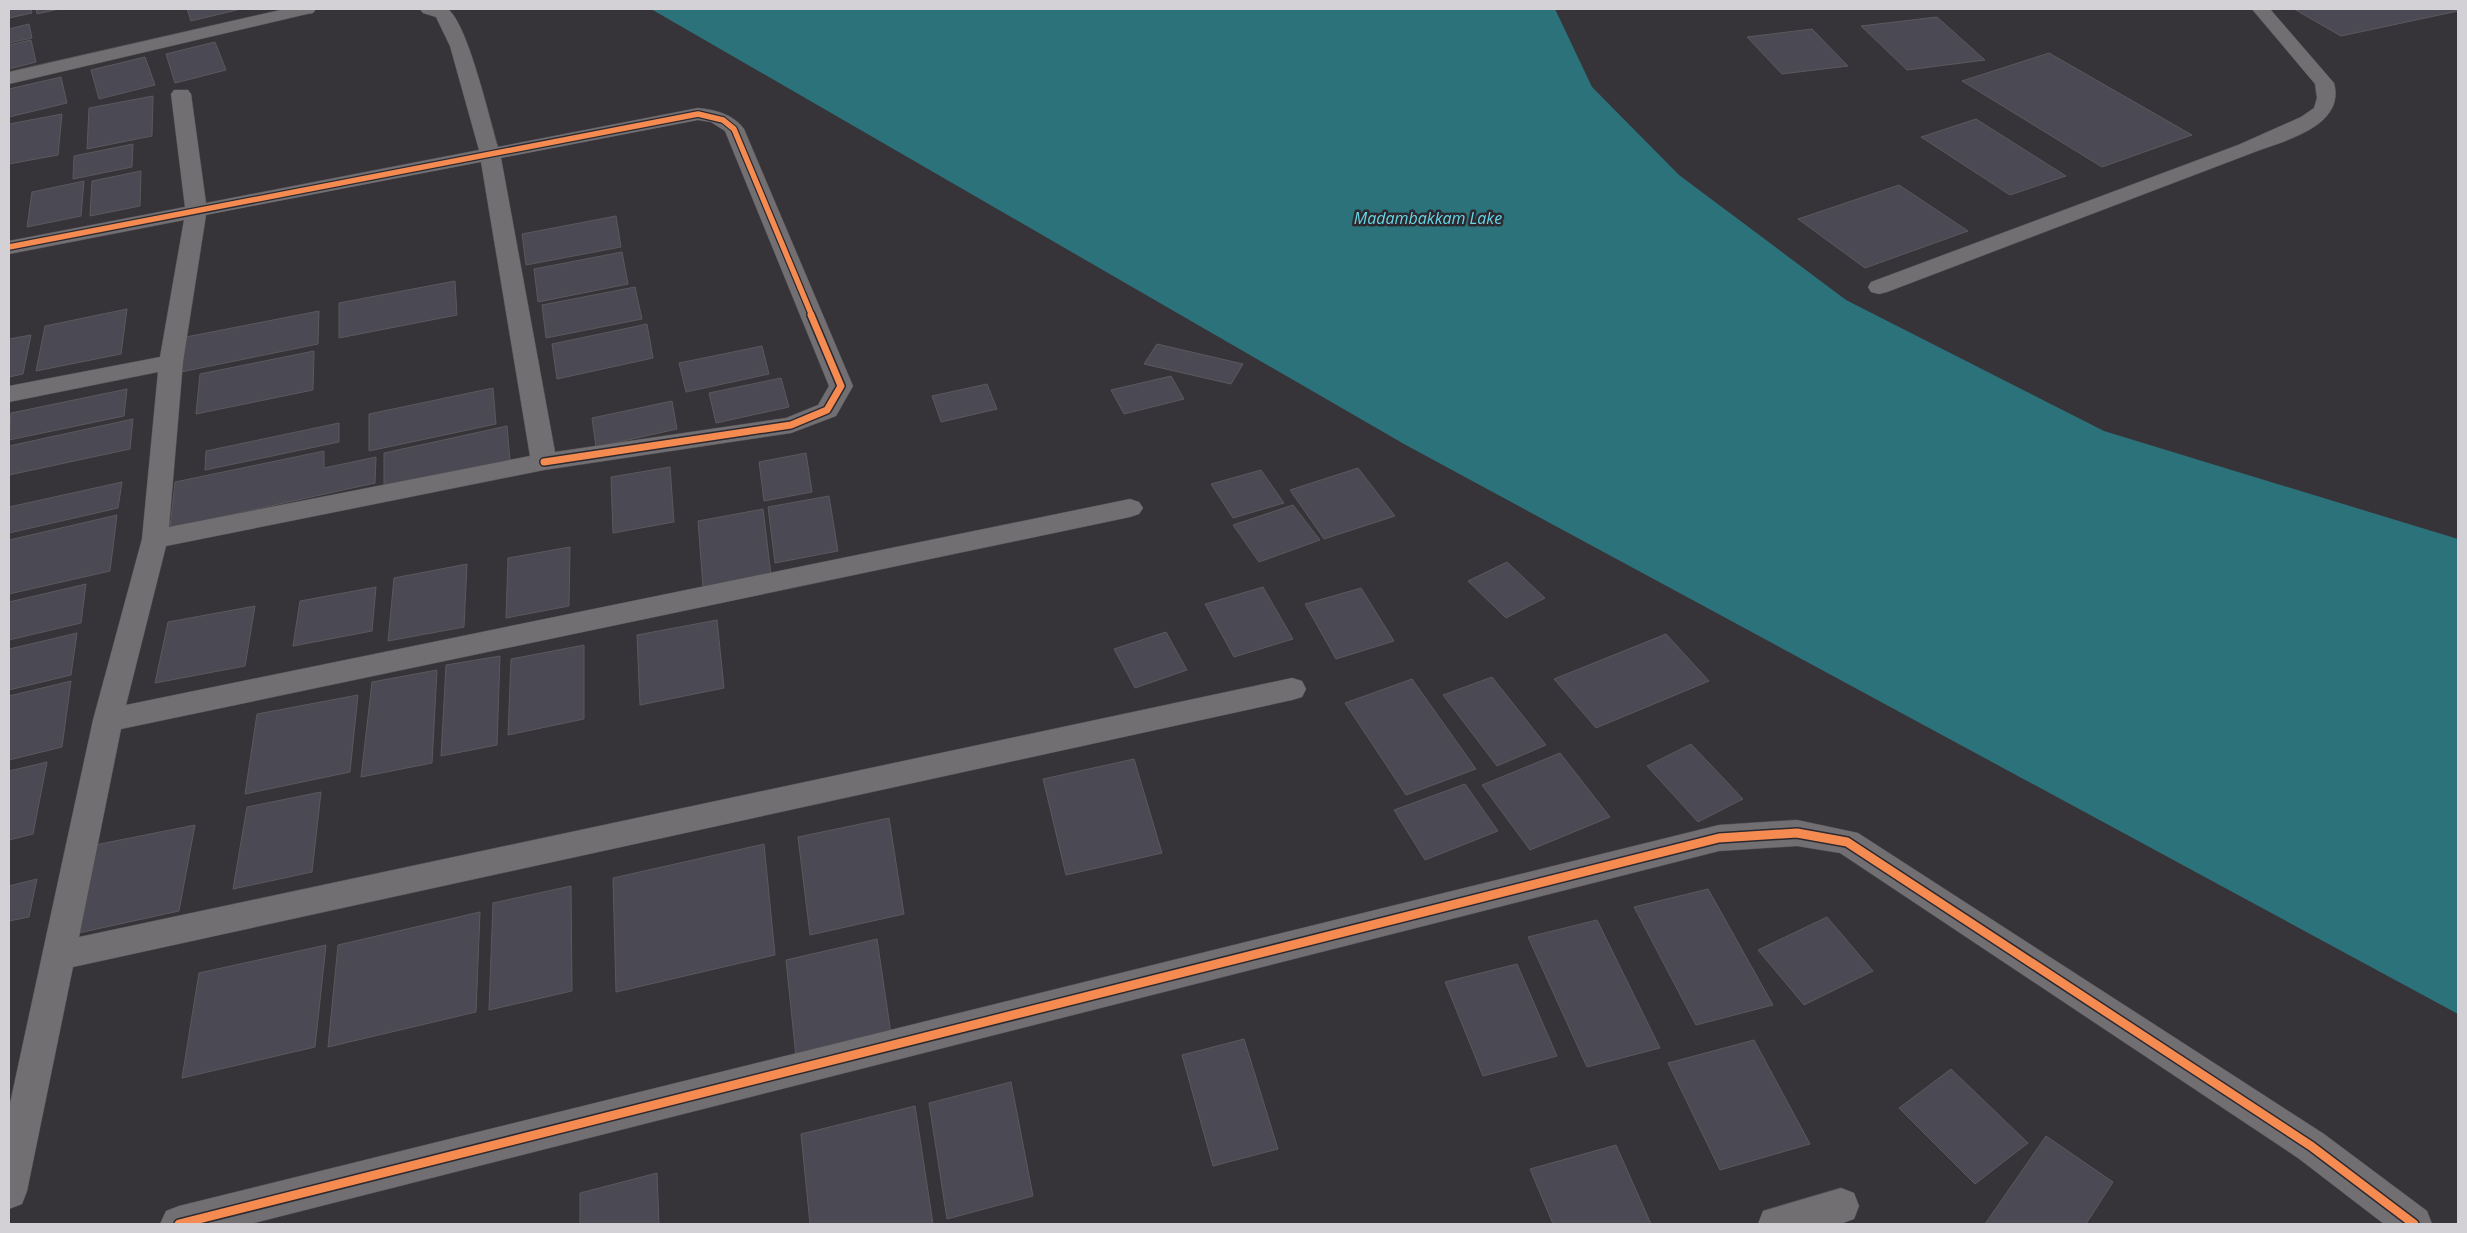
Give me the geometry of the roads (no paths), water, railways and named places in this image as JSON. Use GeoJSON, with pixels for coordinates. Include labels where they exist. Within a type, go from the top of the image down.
{"type":"FeatureCollection","features":[{"type":"Feature","properties":{"kind":"street"},"geometry":{"type":"LineString","coordinates":[[9,78],[306,9]]}},
{"type":"Feature","properties":{"kind":"street"},"geometry":{"type":"LineString","coordinates":[[429,9],[442,14],[458,46],[490,155],[544,462]]}},
{"type":"Feature","properties":{"kind":"street"},"geometry":{"type":"LineString","coordinates":[[1879,287],[2245,149],[2293,129],[2321,113],[2328,96],[2324,83],[2261,9]]}},
{"type":"Feature","properties":{"kind":"street"},"geometry":{"type":"LineString","coordinates":[[9,1191],[108,720],[155,538],[172,362],[196,210],[181,94]]}},
{"type":"Feature","properties":{"kind":"street"},"geometry":{"type":"LineString","coordinates":[[9,247],[698,114],[709,115],[730,122],[738,138],[841,386],[827,410],[791,425],[544,462],[155,538]]}},
{"type":"Feature","properties":{"kind":"street"},"geometry":{"type":"LineString","coordinates":[[9,394],[172,362]]}},
{"type":"Feature","properties":{"kind":"street"},"geometry":{"type":"LineString","coordinates":[[108,720],[1130,508]]}},
{"type":"Feature","properties":{"kind":"street"},"geometry":{"type":"LineString","coordinates":[[59,956],[1292,690]]}},
{"type":"Feature","properties":{"kind":"street"},"geometry":{"type":"LineString","coordinates":[[179,1224],[1718,838],[1797,834],[1847,842],[2311,1146],[2414,1224]]}},
{"type":"Feature","properties":{"kind":"street"},"geometry":{"type":"LineString","coordinates":[[1776,1224],[1841,1206]]}},
{"type":"Feature","properties":{"kind":"water","name":"Madambakkam Lake"},"geometry":{"type":"Polygon","coordinates":[[[651,9],[1555,9],[1592,87],[1679,175],[1846,300],[2104,431],[2458,539],[2458,1014],[1404,444],[651,9]]]}}]}
